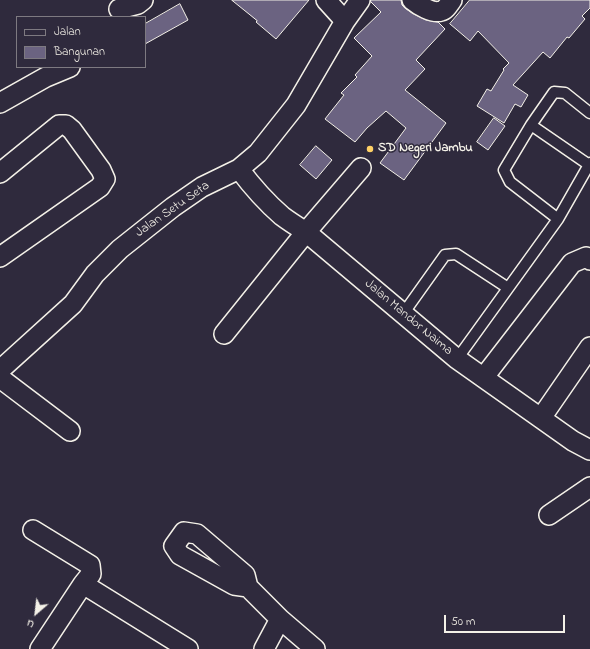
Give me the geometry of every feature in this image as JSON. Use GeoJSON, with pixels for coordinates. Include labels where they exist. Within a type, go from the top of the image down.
{"type":"FeatureCollection","features":[{"type":"Feature","properties":{"kind":"street"},"geometry":{"type":"LineString","coordinates":[[119,9],[138,4],[143,0]]}},
{"type":"Feature","properties":{"kind":"street"},"geometry":{"type":"LineString","coordinates":[[326,0],[345,21]]}},
{"type":"Feature","properties":{"kind":"street","name":"Jalan Setu Seta"},"geometry":{"type":"LineString","coordinates":[[0,370],[73,304],[95,274],[120,248],[173,207],[202,187],[239,169],[258,153],[296,105],[345,21],[360,0]]}},
{"type":"Feature","properties":{"kind":"street"},"geometry":{"type":"LineString","coordinates":[[412,0],[433,12],[440,12],[445,9],[452,0]]}},
{"type":"Feature","properties":{"kind":"street"},"geometry":{"type":"LineString","coordinates":[[0,103],[46,77],[68,68]]}},
{"type":"Feature","properties":{"kind":"street"},"geometry":{"type":"LineString","coordinates":[[0,173],[59,125],[66,125],[72,130],[105,179],[100,187],[0,257]]}},
{"type":"Feature","properties":{"kind":"street"},"geometry":{"type":"LineString","coordinates":[[224,334],[306,232],[361,168]]}},
{"type":"Feature","properties":{"kind":"street","name":"Jalan Mandor Naima"},"geometry":{"type":"LineString","coordinates":[[239,169],[262,196],[282,216],[306,232],[457,359],[573,441],[590,450]]}},
{"type":"Feature","properties":{"kind":"street"},"geometry":{"type":"LineString","coordinates":[[484,377],[572,263],[586,257],[590,260]]}},
{"type":"Feature","properties":{"kind":"street"},"geometry":{"type":"LineString","coordinates":[[541,418],[590,347]]}},
{"type":"Feature","properties":{"kind":"street"},"geometry":{"type":"LineString","coordinates":[[0,378],[70,431]]}},
{"type":"Feature","properties":{"kind":"street"},"geometry":{"type":"LineString","coordinates":[[549,515],[590,487]]}},
{"type":"Feature","properties":{"kind":"street"},"geometry":{"type":"LineString","coordinates":[[33,530],[90,565],[91,574],[83,584],[47,647]]}},
{"type":"Feature","properties":{"kind":"street"},"geometry":{"type":"LineString","coordinates":[[83,584],[188,649]]}},
{"type":"Feature","properties":{"kind":"street"},"geometry":{"type":"LineString","coordinates":[[248,587],[280,619],[315,649]]}},
{"type":"Feature","properties":{"kind":"street"},"geometry":{"type":"LineString","coordinates":[[264,649],[280,619]]}},
{"type":"Feature","properties":{"kind":"lane"},"geometry":{"type":"LineString","coordinates":[[558,219],[510,182],[504,170],[531,125],[554,92],[565,92],[590,113]]}},
{"type":"Feature","properties":{"kind":"lane"},"geometry":{"type":"LineString","coordinates":[[457,359],[558,219],[589,164],[531,125]]}},
{"type":"Feature","properties":{"kind":"lane"},"geometry":{"type":"LineString","coordinates":[[403,314],[445,255],[456,254],[508,288]]}},
{"type":"Feature","properties":{"kind":"building"},"geometry":{"type":"Polygon","coordinates":[[[232,0],[309,0],[276,39],[232,0]]]}},
{"type":"Feature","properties":{"kind":"building"},"geometry":{"type":"Polygon","coordinates":[[[371,0],[401,0],[402,5],[412,13],[426,20],[438,22],[445,29],[416,60],[425,69],[405,90],[446,123],[404,180],[380,163],[406,128],[386,111],[367,128],[355,142],[325,119],[344,95],[341,93],[357,77],[355,75],[372,56],[354,38],[381,12],[371,2],[371,0]]]}},
{"type":"Feature","properties":{"kind":"building"},"geometry":{"type":"Polygon","coordinates":[[[470,0],[590,0],[590,8],[582,16],[585,19],[569,38],[567,37],[550,58],[543,52],[513,85],[528,95],[521,107],[515,104],[504,123],[477,106],[487,89],[491,91],[504,70],[503,69],[509,63],[478,31],[470,41],[450,24],[470,0]]]}},
{"type":"Feature","properties":{"kind":"building"},"geometry":{"type":"Polygon","coordinates":[[[180,4],[188,20],[146,43],[146,23],[180,4]]]}},
{"type":"Feature","properties":{"kind":"building"},"geometry":{"type":"Polygon","coordinates":[[[494,118],[505,126],[488,150],[477,142],[494,118]]]}},
{"type":"Feature","properties":{"kind":"building"},"geometry":{"type":"Polygon","coordinates":[[[316,146],[332,160],[316,179],[300,165],[316,146]]]}},
{"type":"Feature","properties":{"kind":"place","name":"SD Negeri Jambu"},"geometry":{"type":"Point","coordinates":[370,149]}}]}
